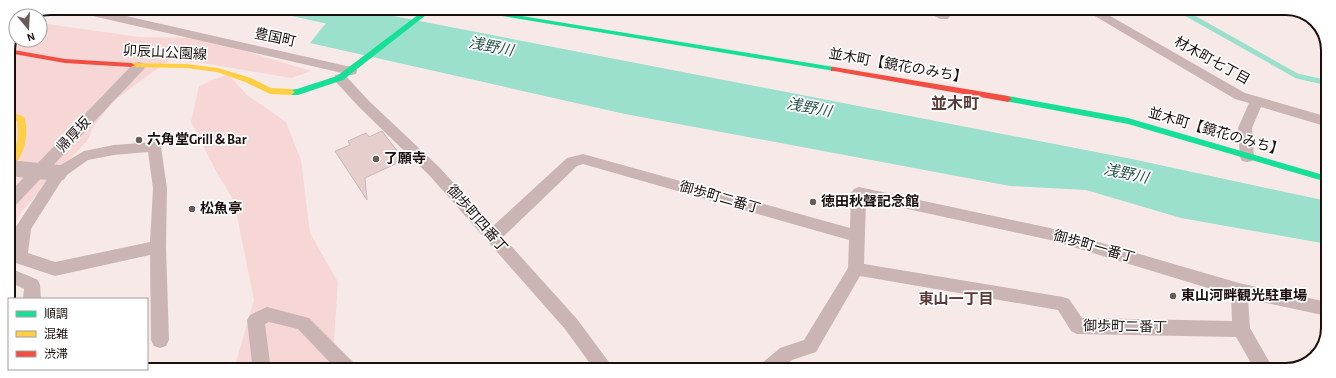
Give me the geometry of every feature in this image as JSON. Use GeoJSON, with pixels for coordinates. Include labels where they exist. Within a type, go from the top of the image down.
{"type":"FeatureCollection","features":[{"type":"Feature","properties":{"kind":"street","name":"豊国町"},"geometry":{"type":"LineString","coordinates":[[105,15],[350,71]]}},
{"type":"Feature","properties":{"kind":"street","name":"卯辰山公園線"},"geometry":{"type":"LineString","coordinates":[[15,52],[65,61],[139,66],[186,66],[218,70],[248,80],[270,91],[298,92],[350,71],[423,15]]}},
{"type":"Feature","properties":{"kind":"street","name":"並木町【鏡花のみち】"},"geometry":{"type":"LineString","coordinates":[[500,15],[1016,100],[1128,121],[1247,157],[1321,177]]}},
{"type":"Feature","properties":{"kind":"street","name":"材木町七丁目"},"geometry":{"type":"LineString","coordinates":[[1099,15],[1240,96],[1321,120]]}},
{"type":"Feature","properties":{"kind":"street","name":"帰厚坂"},"geometry":{"type":"LineString","coordinates":[[15,197],[139,66]]}},
{"type":"Feature","properties":{"kind":"street","name":"御歩町四番丁"},"geometry":{"type":"LineString","coordinates":[[350,71],[364,104],[436,172],[492,237],[571,324],[600,363]]}},
{"type":"Feature","properties":{"kind":"street"},"geometry":{"type":"LineString","coordinates":[[1247,157],[1245,128],[1257,101]]}},
{"type":"Feature","properties":{"kind":"street"},"geometry":{"type":"LineString","coordinates":[[15,117],[21,119],[24,142],[15,159]]}},
{"type":"Feature","properties":{"kind":"street"},"geometry":{"type":"LineString","coordinates":[[158,247],[55,269],[19,257],[23,228],[58,174],[84,156],[114,150],[154,147],[160,188],[158,247],[160,340]]}},
{"type":"Feature","properties":{"kind":"street","name":"御歩町二番丁"},"geometry":{"type":"LineString","coordinates":[[492,237],[572,162],[584,158],[858,236]]}},
{"type":"Feature","properties":{"kind":"street"},"geometry":{"type":"LineString","coordinates":[[15,169],[58,174]]}},
{"type":"Feature","properties":{"kind":"street","name":"御歩町一番丁"},"geometry":{"type":"LineString","coordinates":[[858,236],[859,193],[1050,234],[1239,290],[1321,308]]}},
{"type":"Feature","properties":{"kind":"street"},"geometry":{"type":"LineString","coordinates":[[775,363],[786,354],[810,346],[856,269],[858,236]]}},
{"type":"Feature","properties":{"kind":"street","name":"御歩町二番丁"},"geometry":{"type":"LineString","coordinates":[[856,269],[1063,304],[1077,326],[1241,329]]}},
{"type":"Feature","properties":{"kind":"street"},"geometry":{"type":"LineString","coordinates":[[15,278],[32,285],[32,298]]}},
{"type":"Feature","properties":{"kind":"street"},"geometry":{"type":"LineString","coordinates":[[1239,290],[1241,329],[1261,363]]}},
{"type":"Feature","properties":{"kind":"street"},"geometry":{"type":"LineString","coordinates":[[261,363],[256,320],[267,314],[303,323],[342,363]]}},
{"type":"Feature","properties":{"kind":"shaded area"},"geometry":{"type":"Polygon","coordinates":[[[48,24],[139,37],[202,38],[311,71],[291,78],[172,58],[112,102],[93,128],[87,141],[21,212],[15,225],[15,48],[48,48],[48,24]]]}},
{"type":"Feature","properties":{"kind":"shaded area"},"geometry":{"type":"Polygon","coordinates":[[[228,74],[247,95],[286,122],[301,160],[310,233],[338,282],[332,363],[236,363],[254,300],[234,201],[216,171],[191,122],[199,86],[228,74]]]}},
{"type":"Feature","properties":{"kind":"water"},"geometry":{"type":"Polygon","coordinates":[[[332,15],[388,15],[1132,159],[1321,200],[1321,243],[1181,218],[1086,190],[1010,186],[625,114],[310,43],[332,15]]]}},
{"type":"Feature","properties":{"kind":"building","name":"了願寺"},"geometry":{"type":"Polygon","coordinates":[[[382,131],[404,160],[365,178],[367,200],[335,151],[350,145],[348,141],[366,133],[369,137],[382,131]]]}},
{"type":"Feature","properties":{"kind":"waterway","name":"浅野川"},"geometry":{"type":"LineString","coordinates":[[321,15],[374,26]]}},
{"type":"Feature","properties":{"kind":"waterway"},"geometry":{"type":"LineString","coordinates":[[1189,15],[1297,76],[1321,81]]}},
{"type":"Feature","properties":{"kind":"traffic: fast"},"geometry":{"type":"LineString","coordinates":[[291,92],[298,92],[340,78],[423,15]]}},
{"type":"Feature","properties":{"kind":"traffic: fast"},"geometry":{"type":"LineString","coordinates":[[500,15],[834,69]]}},
{"type":"Feature","properties":{"kind":"traffic: fast"},"geometry":{"type":"LineString","coordinates":[[1008,99],[1128,121],[1321,177]]}},
{"type":"Feature","properties":{"kind":"traffic: slow"},"geometry":{"type":"LineString","coordinates":[[131,65],[186,66],[218,70],[248,80],[270,91],[291,92]]}},
{"type":"Feature","properties":{"kind":"traffic: slow"},"geometry":{"type":"LineString","coordinates":[[15,116],[21,119],[22,132],[21,144],[15,157]]}},
{"type":"Feature","properties":{"kind":"traffic: jam"},"geometry":{"type":"LineString","coordinates":[[15,52],[65,61],[131,65]]}},
{"type":"Feature","properties":{"kind":"traffic: jam"},"geometry":{"type":"LineString","coordinates":[[834,69],[1008,99]]}},
{"type":"Feature","properties":{"kind":"place","name":"六角堂Grill＆Bar"},"geometry":{"type":"Point","coordinates":[139,140]}},
{"type":"Feature","properties":{"kind":"place","name":"了願寺"},"geometry":{"type":"Point","coordinates":[376,159]}},
{"type":"Feature","properties":{"kind":"place","name":"徳田秋聲記念館"},"geometry":{"type":"Point","coordinates":[813,202]}},
{"type":"Feature","properties":{"kind":"place","name":"松魚亭"},"geometry":{"type":"Point","coordinates":[192,209]}},
{"type":"Feature","properties":{"kind":"place","name":"東山河畔観光駐車場"},"geometry":{"type":"Point","coordinates":[1173,296]}},
{"type":"Feature","properties":{"kind":"district","name":"並木町"},"geometry":{"type":"Point","coordinates":[955,104]}},
{"type":"Feature","properties":{"kind":"district","name":"東山一丁目"},"geometry":{"type":"Point","coordinates":[956,299]}}]}
